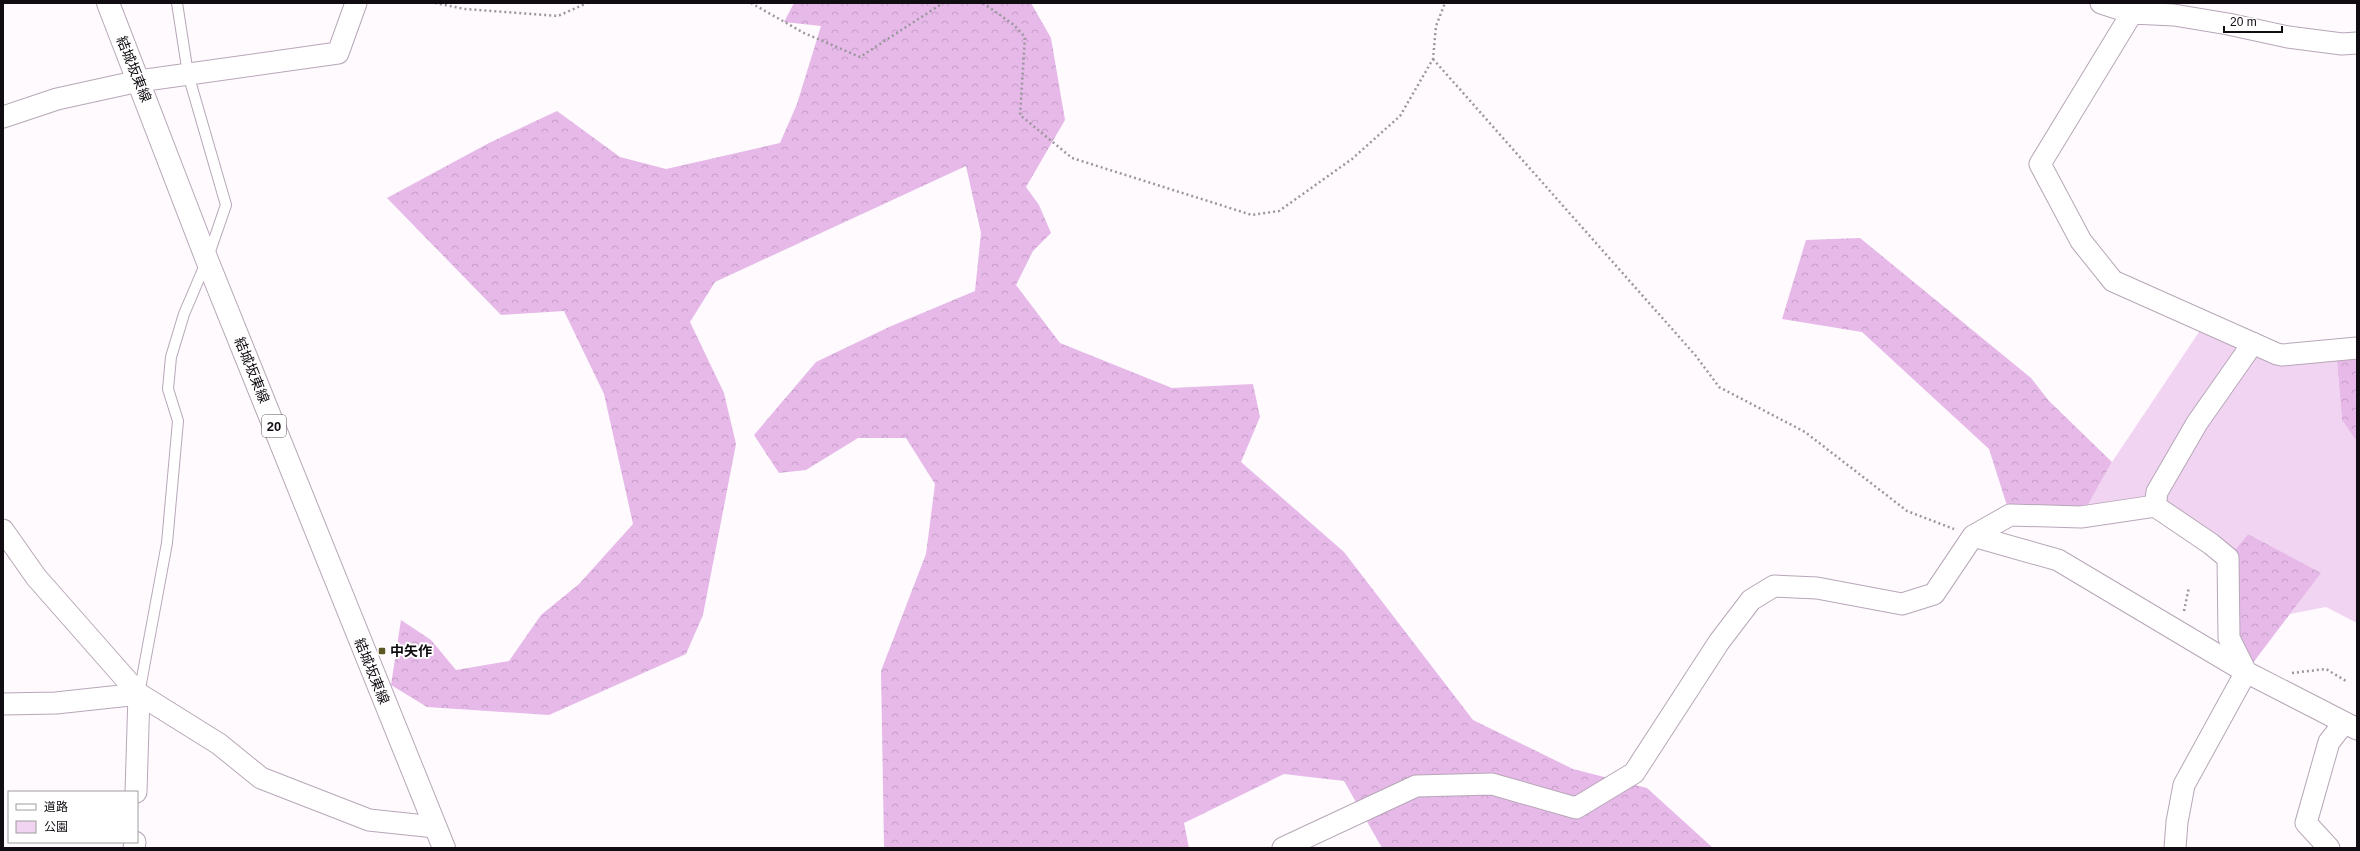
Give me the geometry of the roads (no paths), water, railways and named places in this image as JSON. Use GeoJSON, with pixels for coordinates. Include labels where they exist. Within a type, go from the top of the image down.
{"type":"FeatureCollection","features":[{"type":"Feature","properties":{"kind":"main road","name":"結城坂東線"},"geometry":{"type":"LineString","coordinates":[[108,3],[207,260],[444,848]]}},
{"type":"Feature","properties":{"kind":"street"},"geometry":{"type":"LineString","coordinates":[[3,117],[57,99],[139,81],[338,53],[356,3]]}},
{"type":"Feature","properties":{"kind":"street"},"geometry":{"type":"LineString","coordinates":[[2101,3],[2132,13],[2174,15],[2228,24],[2288,38],[2342,44],[2357,43]]}},
{"type":"Feature","properties":{"kind":"street"},"geometry":{"type":"LineString","coordinates":[[2132,13],[2040,164],[2081,241],[2113,281],[2282,356],[2357,348]]}},
{"type":"Feature","properties":{"kind":"street"},"geometry":{"type":"LineString","coordinates":[[2155,506],[2157,492],[2197,423],[2253,343]]}},
{"type":"Feature","properties":{"kind":"street"},"geometry":{"type":"LineString","coordinates":[[1283,848],[1416,786],[1492,784],[1576,808],[1634,773],[1719,642],[1751,600],[1774,586],[1817,588],[1902,604],[1934,594],[1973,536],[2010,515],[2081,517],[2155,506],[2211,544],[2228,558],[2229,638],[2246,672]]}},
{"type":"Feature","properties":{"kind":"street"},"geometry":{"type":"LineString","coordinates":[[3,530],[36,577],[139,694],[219,744],[261,778],[369,820],[435,827]]}},
{"type":"Feature","properties":{"kind":"street"},"geometry":{"type":"LineString","coordinates":[[1973,536],[2058,560],[2246,672],[2350,726],[2329,742],[2306,823],[2329,848]]}},
{"type":"Feature","properties":{"kind":"street"},"geometry":{"type":"LineString","coordinates":[[2175,848],[2177,822],[2184,785],[2246,672]]}},
{"type":"Feature","properties":{"kind":"street"},"geometry":{"type":"LineString","coordinates":[[3,704],[56,703],[139,694]]}},
{"type":"Feature","properties":{"kind":"street"},"geometry":{"type":"LineString","coordinates":[[136,791],[139,694]]}},
{"type":"Feature","properties":{"kind":"lane"},"geometry":{"type":"LineString","coordinates":[[139,694],[167,543],[178,421],[168,389],[171,357],[184,314],[207,260],[226,205],[188,74],[177,3]]}},
{"type":"Feature","properties":{"kind":"place","name":"中矢作"},"geometry":{"type":"Point","coordinates":[382,651]}}]}
